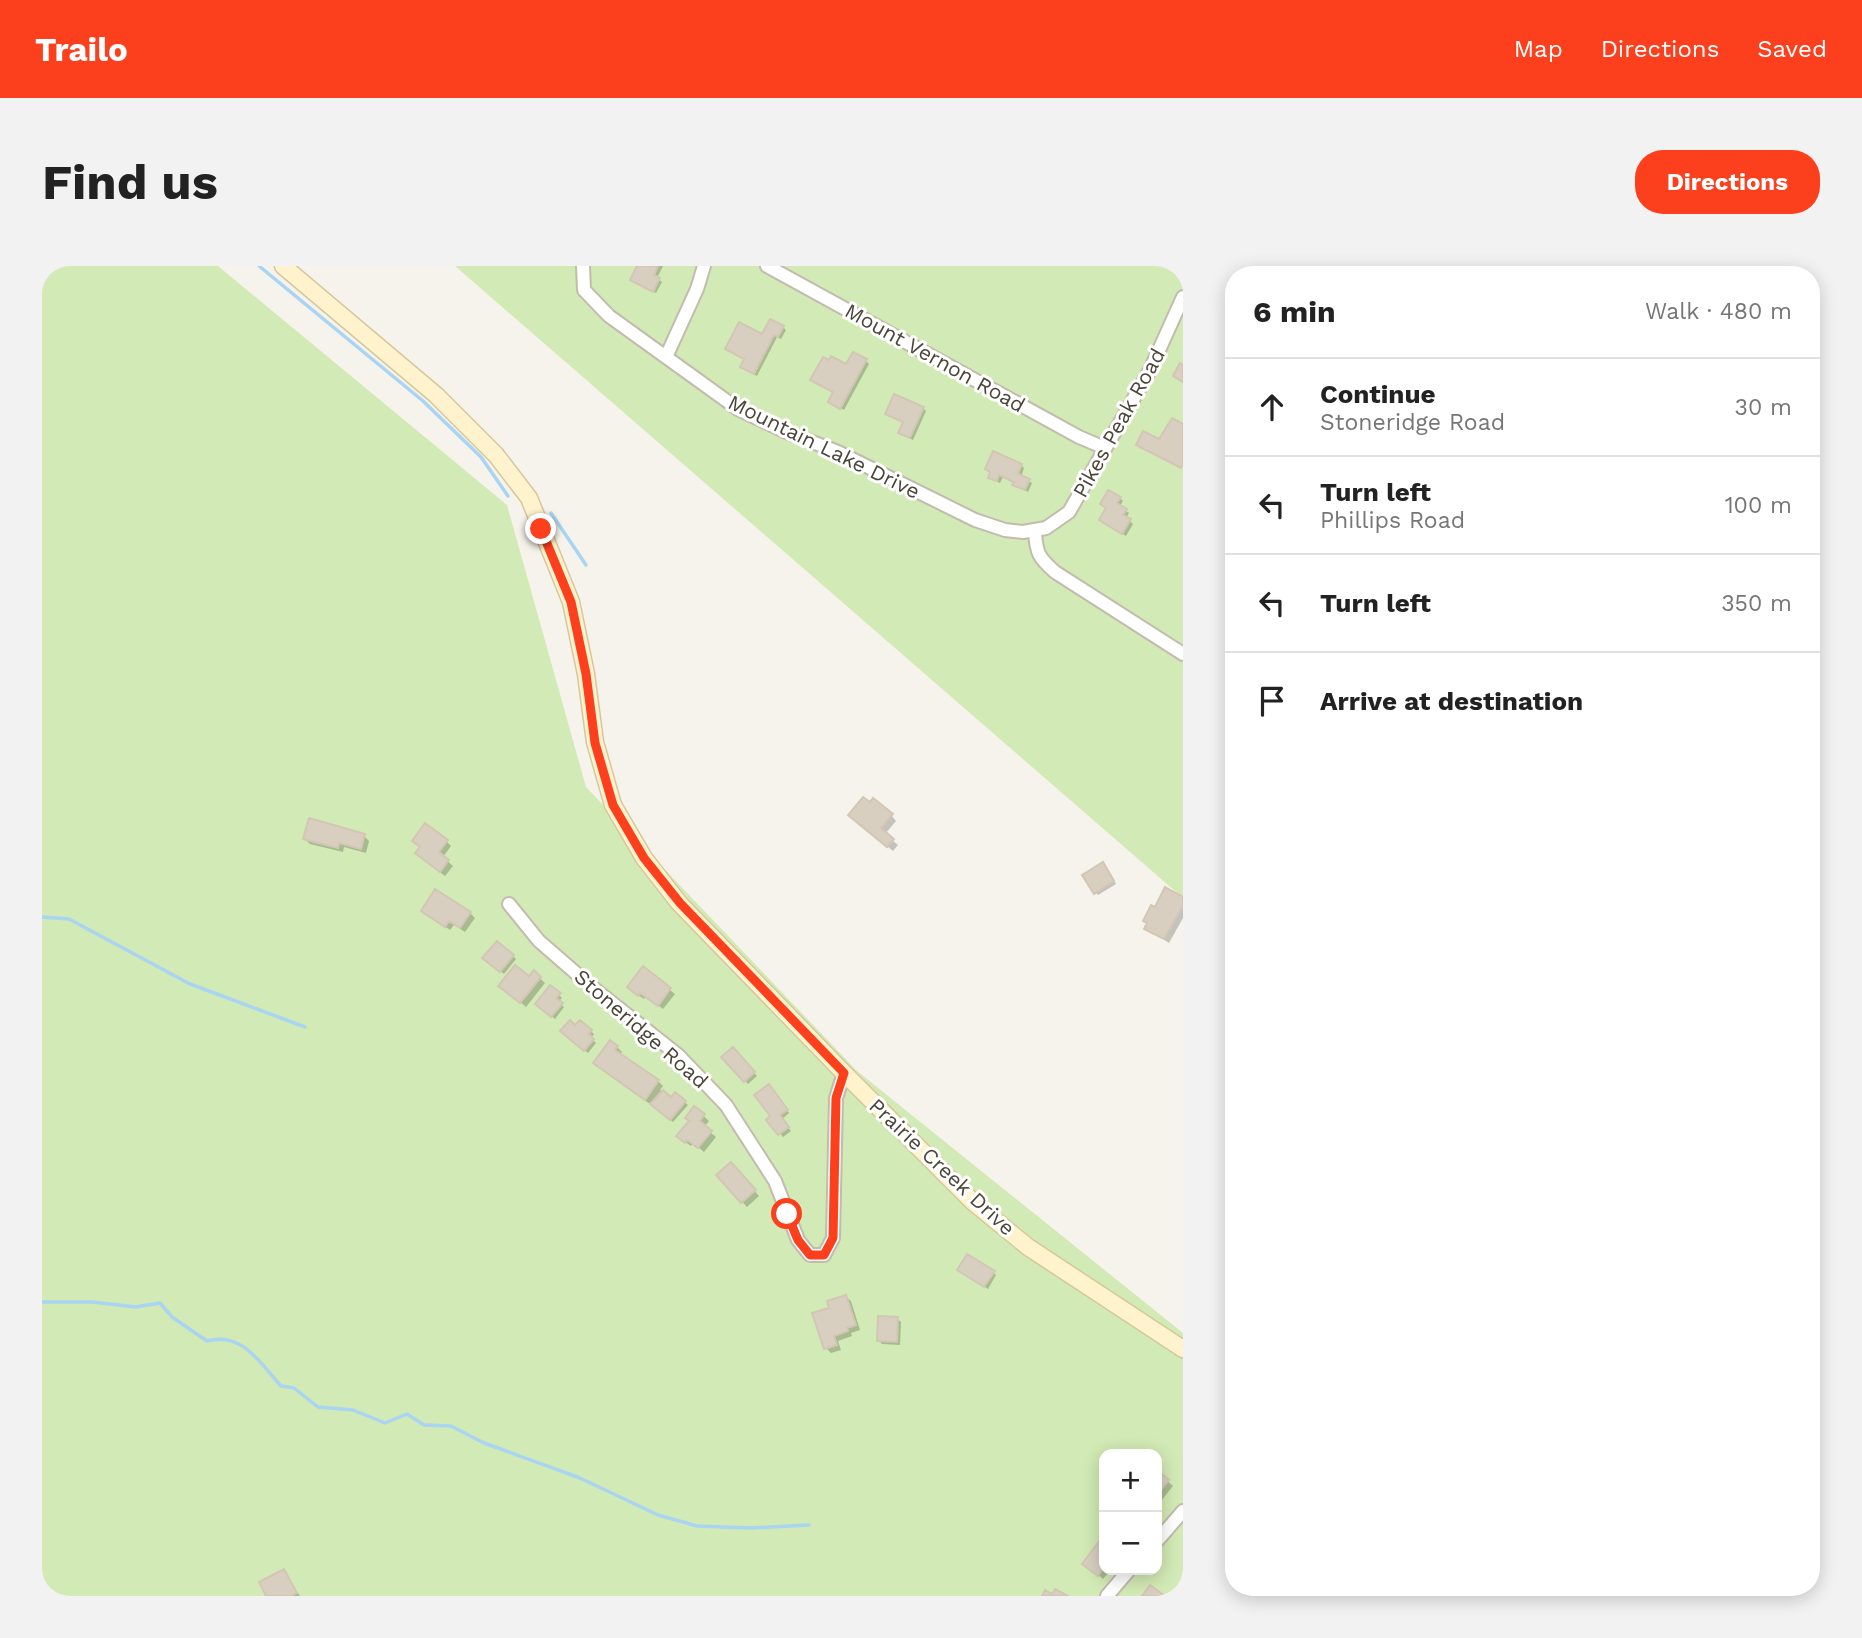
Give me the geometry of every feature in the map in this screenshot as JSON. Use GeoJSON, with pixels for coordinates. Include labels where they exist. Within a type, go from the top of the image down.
{"type":"FeatureCollection","features":[{"type":"Feature","properties":{"kind":"main road","name":"Prairie Creek Drive"},"geometry":{"type":"LineString","coordinates":[[283,266],[436,395],[496,455],[529,498],[571,602],[586,674],[595,743],[613,805],[644,858],[680,903],[973,1202],[1028,1247],[1183,1349]]}},
{"type":"Feature","properties":{"kind":"street","name":"Mountain Lake Drive"},"geometry":{"type":"LineString","coordinates":[[583,266],[584,290],[609,316],[738,409],[772,426],[838,452],[975,520],[1005,530],[1035,531]]}},
{"type":"Feature","properties":{"kind":"street"},"geometry":{"type":"LineString","coordinates":[[666,357],[693,298],[704,266]]}},
{"type":"Feature","properties":{"kind":"street","name":"Mount Vernon Road"},"geometry":{"type":"LineString","coordinates":[[767,266],[1079,437],[1105,447]]}},
{"type":"Feature","properties":{"kind":"street","name":"Pikes Peak Road"},"geometry":{"type":"LineString","coordinates":[[1035,531],[1046,528],[1069,512],[1150,370],[1183,298]]}},
{"type":"Feature","properties":{"kind":"street"},"geometry":{"type":"LineString","coordinates":[[1035,531],[1036,547],[1041,560],[1055,572],[1183,654]]}},
{"type":"Feature","properties":{"kind":"street","name":"Stoneridge Road"},"geometry":{"type":"LineString","coordinates":[[509,904],[539,941],[678,1055],[726,1105],[760,1154],[775,1181],[798,1240],[810,1255],[824,1255],[833,1238],[836,1098],[844,1073]]}},
{"type":"Feature","properties":{"kind":"street"},"geometry":{"type":"LineString","coordinates":[[1162,1535],[1183,1511]]}},
{"type":"Feature","properties":{"kind":"street"},"geometry":{"type":"LineString","coordinates":[[1107,1596],[1125,1575]]}},
{"type":"Feature","properties":{"kind":"green space"},"geometry":{"type":"Polygon","coordinates":[[[42,266],[218,266],[507,505],[586,787],[857,1071],[1183,1333],[1183,1596],[42,1596],[42,266]]]}},
{"type":"Feature","properties":{"kind":"green space"},"geometry":{"type":"Polygon","coordinates":[[[455,266],[1183,266],[1183,898],[455,266]]]}},
{"type":"Feature","properties":{"kind":"building"},"geometry":{"type":"Polygon","coordinates":[[[637,266],[658,266],[654,275],[660,278],[653,292],[630,280],[637,266]]]}},
{"type":"Feature","properties":{"kind":"building"},"geometry":{"type":"Polygon","coordinates":[[[770,319],[784,326],[778,337],[774,335],[754,374],[740,367],[744,359],[725,349],[739,322],[762,334],[770,319]]]}},
{"type":"Feature","properties":{"kind":"building"},"geometry":{"type":"Polygon","coordinates":[[[853,352],[867,359],[840,409],[828,402],[833,392],[810,380],[823,357],[829,360],[831,356],[846,364],[853,352]]]}},
{"type":"Feature","properties":{"kind":"building"},"geometry":{"type":"Polygon","coordinates":[[[1180,363],[1183,365],[1183,382],[1173,376],[1180,363]]]}},
{"type":"Feature","properties":{"kind":"building"},"geometry":{"type":"Polygon","coordinates":[[[894,394],[924,407],[910,438],[898,433],[903,422],[885,414],[894,394]]]}},
{"type":"Feature","properties":{"kind":"building"},"geometry":{"type":"Polygon","coordinates":[[[1172,418],[1183,424],[1181,468],[1136,445],[1143,431],[1159,439],[1172,418]]]}},
{"type":"Feature","properties":{"kind":"building"},"geometry":{"type":"Polygon","coordinates":[[[993,451],[1022,464],[1018,474],[1030,479],[1025,490],[1012,485],[1014,482],[999,475],[997,481],[988,478],[990,472],[985,469],[993,451]]]}},
{"type":"Feature","properties":{"kind":"building"},"geometry":{"type":"Polygon","coordinates":[[[1108,490],[1121,497],[1117,503],[1127,509],[1123,515],[1131,519],[1122,534],[1099,520],[1106,508],[1100,504],[1108,490]]]}},
{"type":"Feature","properties":{"kind":"building"},"geometry":{"type":"Polygon","coordinates":[[[863,797],[870,802],[873,798],[893,814],[881,828],[894,839],[887,847],[848,815],[863,797]]]}},
{"type":"Feature","properties":{"kind":"building"},"geometry":{"type":"Polygon","coordinates":[[[309,818],[365,834],[361,849],[339,843],[338,848],[303,839],[309,818]]]}},
{"type":"Feature","properties":{"kind":"building"},"geometry":{"type":"Polygon","coordinates":[[[425,823],[448,840],[439,852],[449,860],[440,872],[415,853],[420,847],[412,841],[425,823]]]}},
{"type":"Feature","properties":{"kind":"building"},"geometry":{"type":"Polygon","coordinates":[[[1103,862],[1114,881],[1094,894],[1082,875],[1103,862]]]}},
{"type":"Feature","properties":{"kind":"building"},"geometry":{"type":"Polygon","coordinates":[[[1103,862],[1114,881],[1094,894],[1082,875],[1103,862]]]}},
{"type":"Feature","properties":{"kind":"building"},"geometry":{"type":"Polygon","coordinates":[[[1165,887],[1183,897],[1183,906],[1164,939],[1144,929],[1147,923],[1143,921],[1151,905],[1155,907],[1165,887]]]}},
{"type":"Feature","properties":{"kind":"building"},"geometry":{"type":"Polygon","coordinates":[[[435,889],[471,912],[460,928],[449,921],[445,927],[421,911],[435,889]]]}},
{"type":"Feature","properties":{"kind":"building"},"geometry":{"type":"Polygon","coordinates":[[[497,941],[514,955],[500,972],[482,958],[497,941]]]}},
{"type":"Feature","properties":{"kind":"building"},"geometry":{"type":"Polygon","coordinates":[[[515,965],[529,976],[534,970],[541,977],[520,1003],[498,986],[515,965]]]}},
{"type":"Feature","properties":{"kind":"building"},"geometry":{"type":"Polygon","coordinates":[[[643,966],[671,988],[658,1006],[627,987],[643,966]]]}},
{"type":"Feature","properties":{"kind":"building"},"geometry":{"type":"Polygon","coordinates":[[[550,985],[561,993],[556,998],[563,1003],[551,1017],[535,1004],[550,985]]]}},
{"type":"Feature","properties":{"kind":"building"},"geometry":{"type":"Polygon","coordinates":[[[570,1020],[575,1025],[580,1020],[592,1030],[589,1034],[594,1039],[584,1051],[560,1031],[570,1020]]]}},
{"type":"Feature","properties":{"kind":"building"},"geometry":{"type":"Polygon","coordinates":[[[610,1040],[618,1046],[615,1050],[659,1080],[645,1100],[593,1063],[610,1040]]]}},
{"type":"Feature","properties":{"kind":"building"},"geometry":{"type":"Polygon","coordinates":[[[733,1047],[755,1072],[744,1082],[721,1057],[733,1047]]]}},
{"type":"Feature","properties":{"kind":"building"},"geometry":{"type":"Polygon","coordinates":[[[769,1084],[788,1110],[780,1115],[789,1127],[778,1135],[766,1120],[770,1116],[754,1095],[769,1084]]]}},
{"type":"Feature","properties":{"kind":"building"},"geometry":{"type":"Polygon","coordinates":[[[663,1090],[671,1097],[675,1092],[686,1101],[670,1120],[650,1104],[663,1090]]]}},
{"type":"Feature","properties":{"kind":"building"},"geometry":{"type":"Polygon","coordinates":[[[694,1106],[705,1114],[700,1121],[712,1131],[698,1148],[676,1136],[689,1121],[685,1118],[694,1106]]]}},
{"type":"Feature","properties":{"kind":"building"},"geometry":{"type":"Polygon","coordinates":[[[731,1162],[756,1190],[741,1203],[716,1175],[731,1162]]]}},
{"type":"Feature","properties":{"kind":"building"},"geometry":{"type":"Polygon","coordinates":[[[967,1254],[995,1271],[984,1287],[957,1270],[967,1254]]]}},
{"type":"Feature","properties":{"kind":"building"},"geometry":{"type":"Polygon","coordinates":[[[846,1295],[856,1325],[834,1336],[837,1345],[824,1349],[812,1313],[829,1308],[827,1301],[846,1295]]]}},
{"type":"Feature","properties":{"kind":"building"},"geometry":{"type":"Polygon","coordinates":[[[878,1316],[898,1317],[897,1342],[877,1341],[878,1316]]]}},
{"type":"Feature","properties":{"kind":"building"},"geometry":{"type":"Polygon","coordinates":[[[1162,1474],[1169,1480],[1162,1489],[1162,1474]]]}},
{"type":"Feature","properties":{"kind":"building"},"geometry":{"type":"Polygon","coordinates":[[[1099,1542],[1098,1576],[1082,1564],[1099,1542]]]}},
{"type":"Feature","properties":{"kind":"building"},"geometry":{"type":"Polygon","coordinates":[[[284,1569],[297,1593],[291,1596],[266,1596],[259,1582],[284,1569]]]}},
{"type":"Feature","properties":{"kind":"building"},"geometry":{"type":"Polygon","coordinates":[[[1150,1585],[1165,1596],[1142,1596],[1150,1585]]]}},
{"type":"Feature","properties":{"kind":"building"},"geometry":{"type":"Polygon","coordinates":[[[1055,1589],[1068,1596],[1042,1596],[1045,1590],[1052,1594],[1055,1589]]]}},
{"type":"Feature","properties":{"kind":"waterway"},"geometry":{"type":"LineString","coordinates":[[259,266],[423,401],[481,457],[508,496]]}},
{"type":"Feature","properties":{"kind":"waterway"},"geometry":{"type":"LineString","coordinates":[[551,513],[586,565]]}},
{"type":"Feature","properties":{"kind":"waterway"},"geometry":{"type":"LineString","coordinates":[[42,917],[69,919],[190,984],[305,1027]]}},
{"type":"Feature","properties":{"kind":"waterway"},"geometry":{"type":"LineString","coordinates":[[42,1302],[92,1302],[136,1307],[160,1303],[172,1317],[207,1341],[219,1339],[240,1345],[258,1359],[281,1386],[294,1388],[318,1407],[353,1410],[385,1423],[407,1414],[424,1425],[451,1426],[484,1443],[580,1478],[658,1515],[697,1526],[751,1528],[809,1525]]}},
{"type":"Feature","properties":{"kind":"route"},"geometry":{"type":"LineString","coordinates":[[541,529],[571,602],[586,674],[595,743],[613,805],[644,858],[680,903],[844,1073],[836,1098],[833,1238],[824,1255],[810,1255],[798,1240],[787,1214]]}}]}
